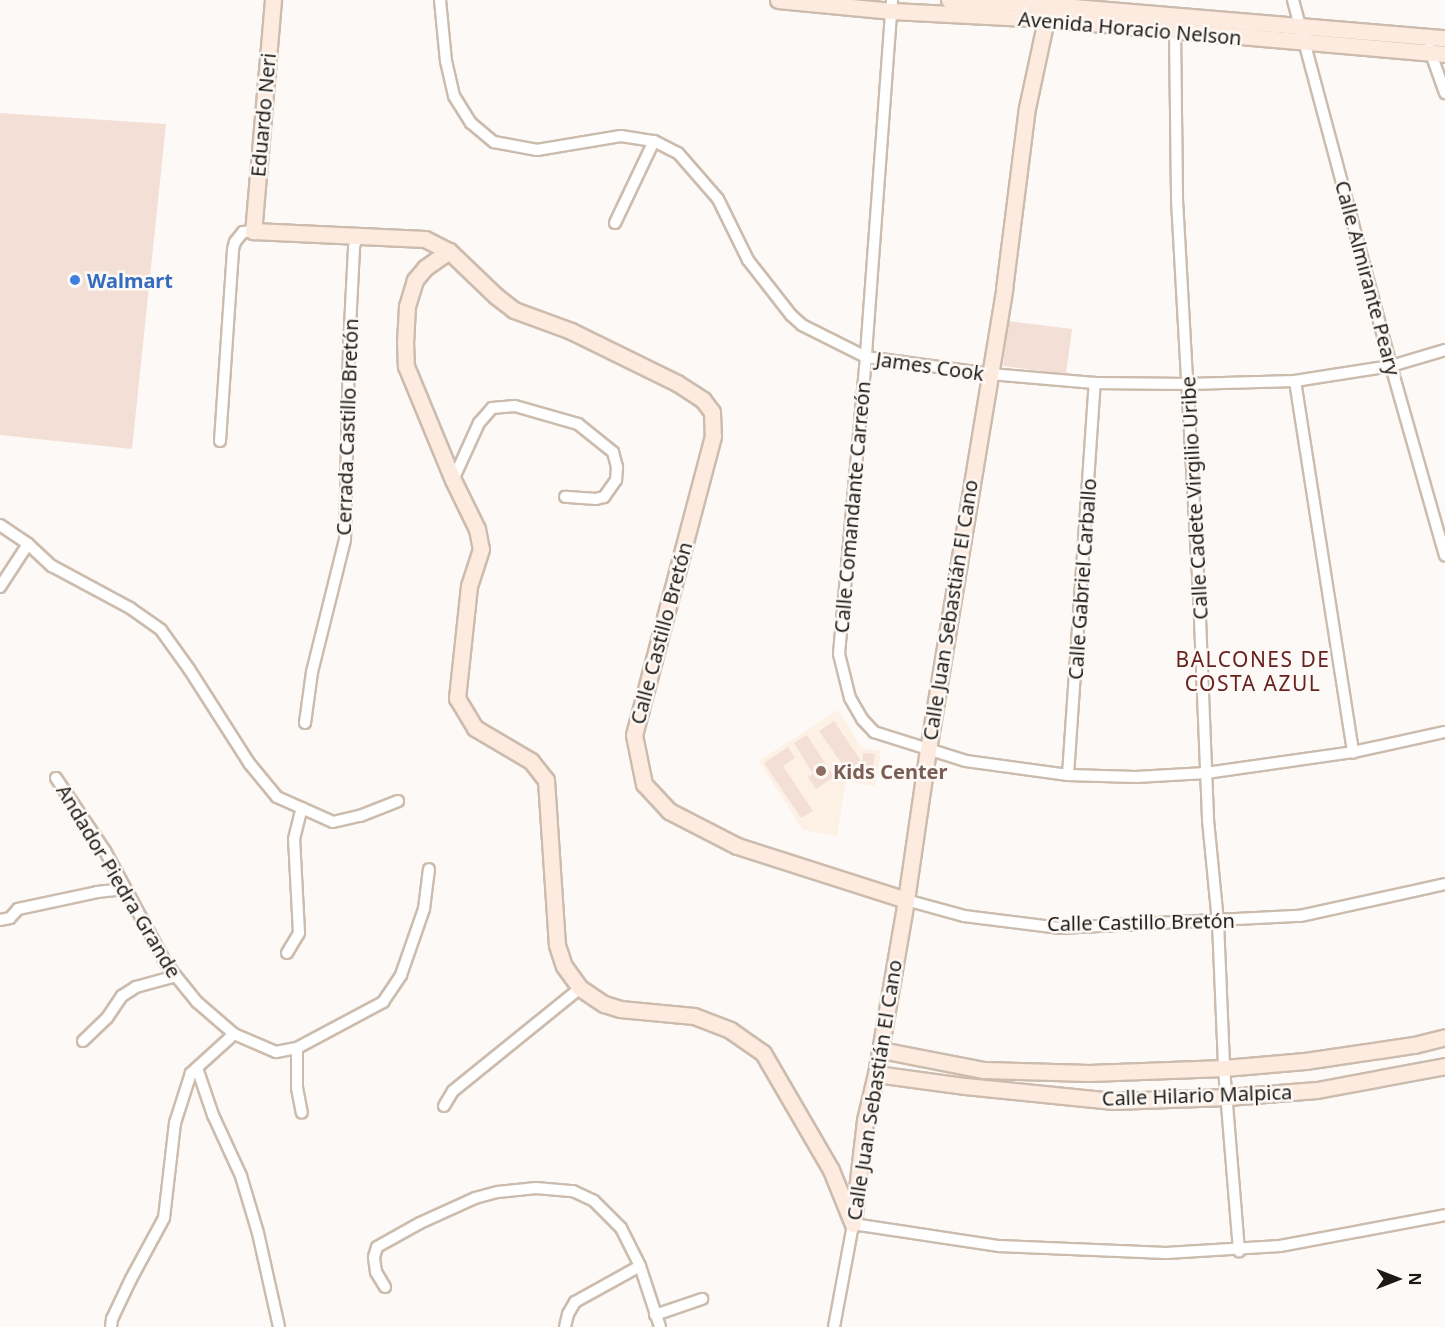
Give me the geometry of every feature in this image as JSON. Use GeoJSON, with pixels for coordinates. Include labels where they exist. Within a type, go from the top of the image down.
{"type":"FeatureCollection","features":[{"type":"Feature","properties":{"kind":"street","name":"Eduardo Neri"},"geometry":{"type":"LineString","coordinates":[[253,231],[273,0]]}},
{"type":"Feature","properties":{"kind":"street","name":"James Cook"},"geometry":{"type":"LineString","coordinates":[[440,0],[446,61],[454,96],[471,123],[494,142],[537,150],[621,136],[654,141],[678,153],[718,199],[748,260],[791,315],[802,326],[866,357],[990,374],[1095,383],[1188,384],[1295,381],[1390,366],[1445,350]]}},
{"type":"Feature","properties":{"kind":"street","name":"Avenida Horacio Nelson"},"geometry":{"type":"LineString","coordinates":[[778,0],[1046,8],[1445,38]]}},
{"type":"Feature","properties":{"kind":"street","name":"Avenida Horacio Nelson"},"geometry":{"type":"LineString","coordinates":[[949,0],[1024,7]]}},
{"type":"Feature","properties":{"kind":"street","name":"Calle Almirante Peary"},"geometry":{"type":"LineString","coordinates":[[1293,0],[1390,366],[1445,555]]}},
{"type":"Feature","properties":{"kind":"street","name":"Calle Comandante Carreón"},"geometry":{"type":"LineString","coordinates":[[892,5],[866,357],[839,654],[850,698],[862,719],[874,732],[966,760],[1068,775],[1136,777],[1206,773],[1353,752],[1445,732]]}},
{"type":"Feature","properties":{"kind":"street","name":"Avenida Horacio Nelson"},"geometry":{"type":"LineString","coordinates":[[1046,8],[1175,31],[1437,54]]}},
{"type":"Feature","properties":{"kind":"street","name":"Calle Juan Sebastián El Cano"},"geometry":{"type":"LineString","coordinates":[[834,1327],[853,1224],[865,1120],[876,1074],[906,900],[928,750],[1004,289],[1027,108],[1046,8]]}},
{"type":"Feature","properties":{"kind":"street","name":"Calle Cadete Virgilio Uribe"},"geometry":{"type":"LineString","coordinates":[[1175,31],[1177,200],[1206,773],[1218,921],[1224,1068],[1239,1251]]}},
{"type":"Feature","properties":{"kind":"street"},"geometry":{"type":"LineString","coordinates":[[1426,36],[1437,54],[1445,93]]}},
{"type":"Feature","properties":{"kind":"street"},"geometry":{"type":"LineString","coordinates":[[615,223],[654,141]]}},
{"type":"Feature","properties":{"kind":"street","name":"Calle Castillo Bretón"},"geometry":{"type":"LineString","coordinates":[[253,231],[424,239],[449,251],[514,310],[571,331],[677,383],[703,400],[712,412],[713,436],[634,735],[644,784],[669,811],[737,846],[906,900],[964,916],[1060,928],[1300,916],[1445,884]]}},
{"type":"Feature","properties":{"kind":"street"},"geometry":{"type":"LineString","coordinates":[[220,441],[233,249],[235,242],[243,232],[253,231]]}},
{"type":"Feature","properties":{"kind":"street","name":"Cerrada Castillo Bretón"},"geometry":{"type":"LineString","coordinates":[[305,723],[312,672],[345,540],[349,347],[354,247],[357,236]]}},
{"type":"Feature","properties":{"kind":"street"},"geometry":{"type":"LineString","coordinates":[[449,251],[426,268],[415,280],[407,306],[405,341],[406,366],[453,480],[477,529],[481,549],[469,586],[458,698],[475,728],[531,760],[546,780],[558,945],[564,966],[580,987],[604,1004],[620,1009],[694,1016],[712,1022],[730,1030],[763,1053],[831,1170],[853,1224],[999,1246],[1166,1253],[1239,1251],[1349,1234],[1445,1215]]}},
{"type":"Feature","properties":{"kind":"street"},"geometry":{"type":"LineString","coordinates":[[1295,381],[1353,752]]}},
{"type":"Feature","properties":{"kind":"street","name":"Calle Gabriel Carballo"},"geometry":{"type":"LineString","coordinates":[[1068,775],[1095,383]]}},
{"type":"Feature","properties":{"kind":"street"},"geometry":{"type":"LineString","coordinates":[[453,480],[479,423],[492,408],[515,406],[578,424],[613,452],[617,467],[616,480],[604,497],[596,500],[565,498]]}},
{"type":"Feature","properties":{"kind":"street"},"geometry":{"type":"LineString","coordinates":[[0,525],[28,544],[52,566],[130,608],[161,630],[189,669],[249,763],[277,797],[333,822],[360,816],[398,801]]}},
{"type":"Feature","properties":{"kind":"street"},"geometry":{"type":"LineString","coordinates":[[0,588],[28,544]]}},
{"type":"Feature","properties":{"kind":"street","name":"Andador Piedra Grande"},"geometry":{"type":"LineString","coordinates":[[56,778],[105,851],[176,976],[197,1002],[234,1034],[276,1052],[297,1048]]}},
{"type":"Feature","properties":{"kind":"street"},"geometry":{"type":"LineString","coordinates":[[287,953],[299,933],[294,839],[302,808]]}},
{"type":"Feature","properties":{"kind":"street"},"geometry":{"type":"LineString","coordinates":[[302,1113],[297,1088],[297,1048],[383,1002],[401,975],[424,909],[429,870]]}},
{"type":"Feature","properties":{"kind":"street"},"geometry":{"type":"LineString","coordinates":[[0,920],[10,918],[18,909],[97,892],[125,889]]}},
{"type":"Feature","properties":{"kind":"street"},"geometry":{"type":"LineString","coordinates":[[83,1041],[107,1018],[122,996],[136,987],[176,976]]}},
{"type":"Feature","properties":{"kind":"street"},"geometry":{"type":"LineString","coordinates":[[444,1106],[460,1085],[580,987]]}},
{"type":"Feature","properties":{"kind":"street"},"geometry":{"type":"LineString","coordinates":[[111,1327],[112,1319],[131,1279],[164,1218],[175,1123],[191,1073],[234,1034]]}},
{"type":"Feature","properties":{"kind":"street","name":"Calle Hilario Malpica"},"geometry":{"type":"LineString","coordinates":[[880,1050],[984,1070],[1089,1073],[1224,1068],[1305,1061],[1414,1045],[1445,1037]]}},
{"type":"Feature","properties":{"kind":"street","name":"Calle Hilario Malpica"},"geometry":{"type":"LineString","coordinates":[[876,1074],[965,1086],[1113,1101],[1228,1097],[1317,1090],[1428,1071],[1445,1065]]}},
{"type":"Feature","properties":{"kind":"street"},"geometry":{"type":"LineString","coordinates":[[197,1068],[213,1115],[241,1176],[258,1233],[279,1327]]}},
{"type":"Feature","properties":{"kind":"street"},"geometry":{"type":"LineString","coordinates":[[385,1287],[376,1272],[374,1257],[377,1247],[475,1198],[498,1192],[536,1188],[573,1191],[594,1201],[621,1228],[640,1266],[660,1327]]}},
{"type":"Feature","properties":{"kind":"street"},"geometry":{"type":"LineString","coordinates":[[565,1327],[568,1314],[575,1302],[640,1266]]}},
{"type":"Feature","properties":{"kind":"street"},"geometry":{"type":"LineString","coordinates":[[655,1315],[702,1299]]}},
{"type":"Feature","properties":{"kind":"shaded area","name":"Kids Center"},"geometry":{"type":"Polygon","coordinates":[[[838,710],[862,748],[881,751],[875,786],[846,781],[837,836],[803,830],[759,761],[838,710]]]}},
{"type":"Feature","properties":{"kind":"building","name":"Walmart"},"geometry":{"type":"Polygon","coordinates":[[[0,113],[166,124],[132,449],[0,435],[0,113]]]}},
{"type":"Feature","properties":{"kind":"building"},"geometry":{"type":"Polygon","coordinates":[[[1008,321],[1072,329],[1066,374],[1003,366],[1008,321]]]}},
{"type":"Feature","properties":{"kind":"building"},"geometry":{"type":"Polygon","coordinates":[[[834,721],[861,761],[847,771],[819,731],[834,721]]]}},
{"type":"Feature","properties":{"kind":"building"},"geometry":{"type":"Polygon","coordinates":[[[807,735],[834,777],[816,789],[808,777],[813,774],[794,743],[807,735]]]}},
{"type":"Feature","properties":{"kind":"building"},"geometry":{"type":"Polygon","coordinates":[[[788,747],[795,758],[783,766],[813,811],[801,818],[764,763],[788,747]]]}},
{"type":"Feature","properties":{"kind":"building"},"geometry":{"type":"Polygon","coordinates":[[[863,753],[875,754],[873,767],[862,765],[863,753]]]}},
{"type":"Feature","properties":{"kind":"place","name":"Walmart"},"geometry":{"type":"Point","coordinates":[75,280]}},
{"type":"Feature","properties":{"kind":"place","name":"Kids Center"},"geometry":{"type":"Point","coordinates":[821,771]}},
{"type":"Feature","properties":{"kind":"district","name":"BALCONES DE COSTA AZUL"},"geometry":{"type":"Point","coordinates":[1253,671]}}]}
